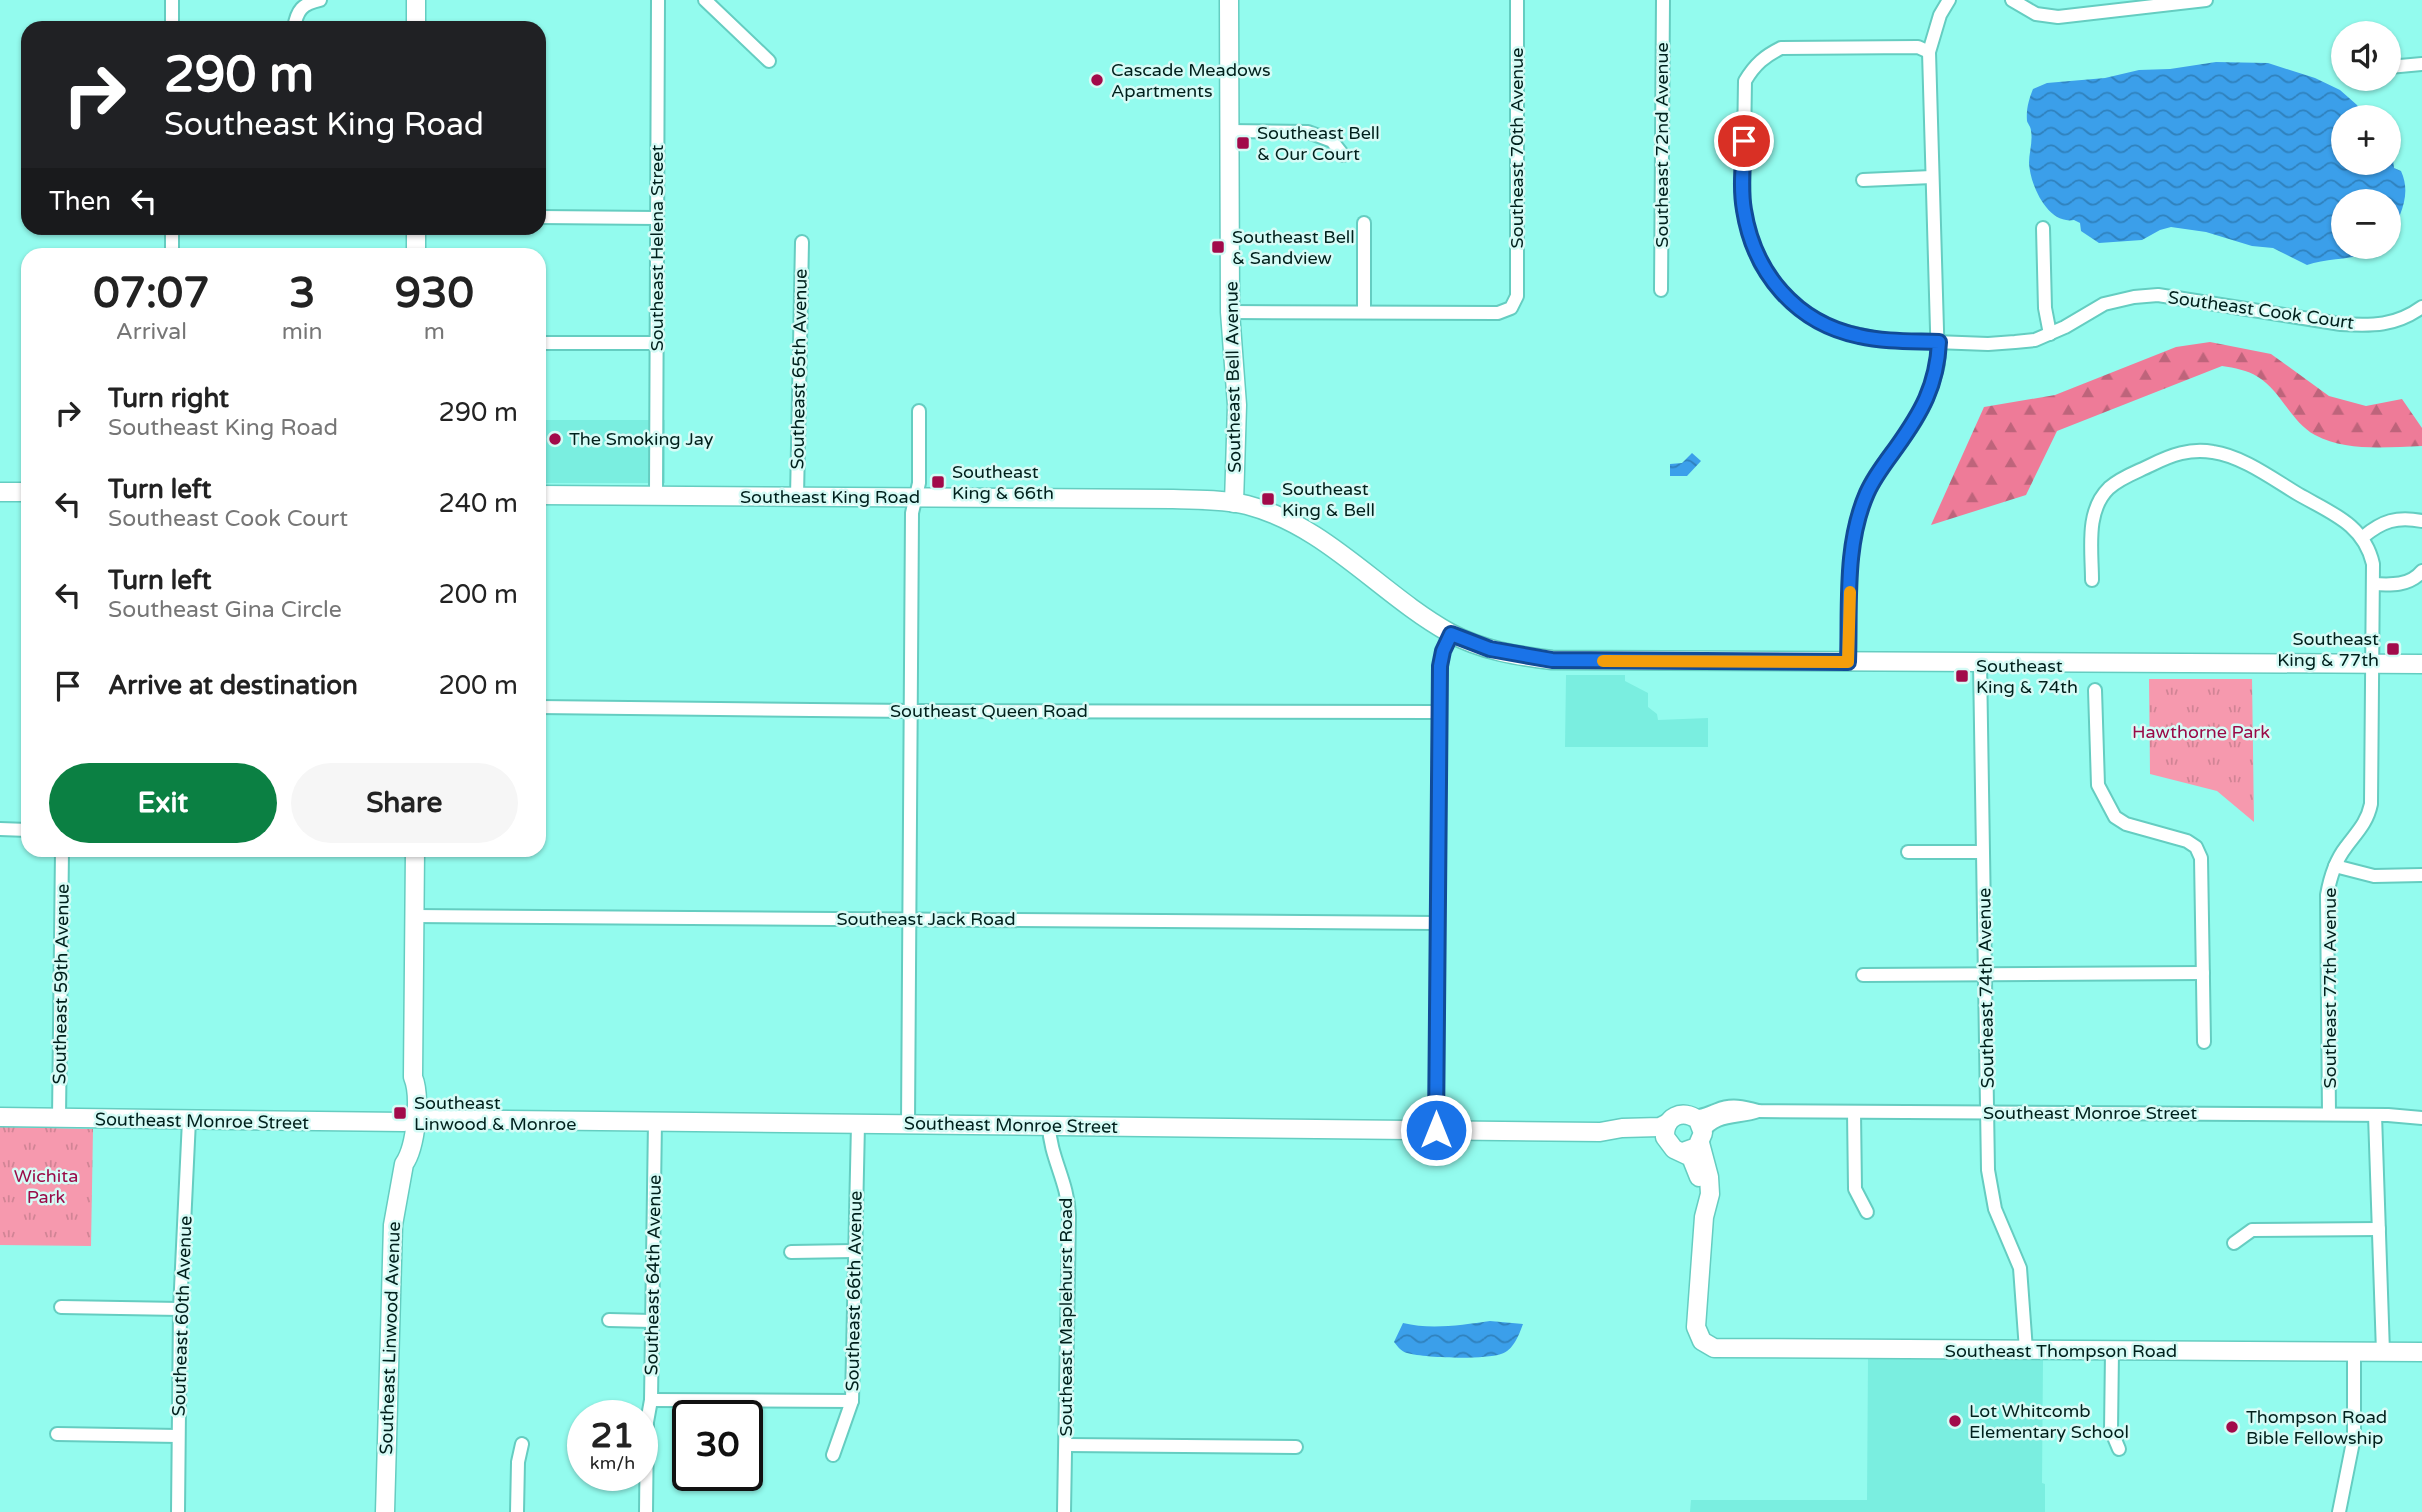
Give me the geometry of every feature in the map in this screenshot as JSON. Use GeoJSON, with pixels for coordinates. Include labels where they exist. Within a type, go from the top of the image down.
{"type":"FeatureCollection","features":[{"type":"Feature","properties":{"kind":"street"},"geometry":{"type":"LineString","coordinates":[[172,0],[173,21]]}},
{"type":"Feature","properties":{"kind":"street"},"geometry":{"type":"LineString","coordinates":[[296,21],[298,10],[320,0]]}},
{"type":"Feature","properties":{"kind":"street"},"geometry":{"type":"LineString","coordinates":[[416,0],[416,21]]}},
{"type":"Feature","properties":{"kind":"street","name":"Southeast Helena Street"},"geometry":{"type":"LineString","coordinates":[[656,496],[658,0]]}},
{"type":"Feature","properties":{"kind":"street"},"geometry":{"type":"LineString","coordinates":[[705,0],[769,61]]}},
{"type":"Feature","properties":{"kind":"street","name":"Southeast Bell Avenue"},"geometry":{"type":"LineString","coordinates":[[1229,0],[1230,312],[1237,405],[1234,503]]}},
{"type":"Feature","properties":{"kind":"street","name":"Southeast 70th Avenue"},"geometry":{"type":"LineString","coordinates":[[1364,311],[1498,313],[1511,308],[1517,296],[1517,0]]}},
{"type":"Feature","properties":{"kind":"street","name":"Southeast 72nd Avenue"},"geometry":{"type":"LineString","coordinates":[[1661,290],[1663,0]]}},
{"type":"Feature","properties":{"kind":"street"},"geometry":{"type":"LineString","coordinates":[[1848,662],[1852,554],[1857,521],[1873,479],[1916,420],[1932,388],[1938,364],[1929,52],[1940,15],[1949,0]]}},
{"type":"Feature","properties":{"kind":"street"},"geometry":{"type":"LineString","coordinates":[[2012,0],[2036,14],[2058,18],[2206,0]]}},
{"type":"Feature","properties":{"kind":"street","name":"Southeast Cook Court"},"geometry":{"type":"LineString","coordinates":[[1929,52],[1918,47],[1781,48],[1764,57],[1745,80],[1743,208],[1751,242],[1760,265],[1779,289],[1803,312],[1835,329],[1882,340],[2035,340],[2084,318],[2104,304],[2158,295],[2366,326],[2392,323],[2412,315],[2422,307]]}},
{"type":"Feature","properties":{"kind":"street"},"geometry":{"type":"LineString","coordinates":[[2401,66],[2422,64]]}},
{"type":"Feature","properties":{"kind":"street"},"geometry":{"type":"LineString","coordinates":[[1229,131],[1308,132],[1332,141],[1343,155]]}},
{"type":"Feature","properties":{"kind":"street"},"geometry":{"type":"LineString","coordinates":[[1863,180],[1932,177]]}},
{"type":"Feature","properties":{"kind":"street"},"geometry":{"type":"LineString","coordinates":[[546,217],[657,218]]}},
{"type":"Feature","properties":{"kind":"street"},"geometry":{"type":"LineString","coordinates":[[1230,312],[1364,311],[1364,223]]}},
{"type":"Feature","properties":{"kind":"street"},"geometry":{"type":"LineString","coordinates":[[2043,228],[2045,308],[2050,334]]}},
{"type":"Feature","properties":{"kind":"street","name":"Southeast 65th Avenue"},"geometry":{"type":"LineString","coordinates":[[797,497],[802,242]]}},
{"type":"Feature","properties":{"kind":"street"},"geometry":{"type":"LineString","coordinates":[[546,342],[656,343]]}},
{"type":"Feature","properties":{"kind":"street"},"geometry":{"type":"LineString","coordinates":[[908,1124],[912,513],[919,484],[919,411]]}},
{"type":"Feature","properties":{"kind":"street"},"geometry":{"type":"LineString","coordinates":[[2092,580],[2092,532],[2094,515],[2101,499],[2121,479],[2172,455],[2196,450],[2234,458],[2352,526],[2363,537],[2374,527],[2390,519],[2409,518],[2422,521]]}},
{"type":"Feature","properties":{"kind":"street"},"geometry":{"type":"LineString","coordinates":[[0,492],[21,492]]}},
{"type":"Feature","properties":{"kind":"street","name":"Southeast King Road"},"geometry":{"type":"LineString","coordinates":[[546,495],[1205,500],[1234,503],[1271,513],[1313,534],[1451,634],[1490,649],[1552,660],[2422,664]]}},
{"type":"Feature","properties":{"kind":"street","name":"Southeast 77th Avenue"},"geometry":{"type":"LineString","coordinates":[[2329,1114],[2329,884],[2346,846],[2365,825],[2371,804],[2373,564],[2370,548],[2363,537]]}},
{"type":"Feature","properties":{"kind":"street"},"geometry":{"type":"LineString","coordinates":[[2373,584],[2406,582],[2422,571]]}},
{"type":"Feature","properties":{"kind":"street"},"geometry":{"type":"LineString","coordinates":[[1436,1130],[1439,712],[1441,657],[1451,634]]}},
{"type":"Feature","properties":{"kind":"street","name":"Southeast 74th Avenue"},"geometry":{"type":"LineString","coordinates":[[1980,662],[1988,1170],[1991,1196],[2020,1268],[2026,1350]]}},
{"type":"Feature","properties":{"kind":"street"},"geometry":{"type":"LineString","coordinates":[[2095,690],[2098,785],[2115,817],[2126,824],[2188,841],[2196,847],[2201,858],[2204,1042]]}},
{"type":"Feature","properties":{"kind":"street","name":"Southeast Queen Road"},"geometry":{"type":"LineString","coordinates":[[546,707],[1439,712]]}},
{"type":"Feature","properties":{"kind":"street"},"geometry":{"type":"LineString","coordinates":[[0,830],[21,830]]}},
{"type":"Feature","properties":{"kind":"street"},"geometry":{"type":"LineString","coordinates":[[1908,852],[1982,852]]}},
{"type":"Feature","properties":{"kind":"street","name":"Southeast 59th Avenue"},"geometry":{"type":"LineString","coordinates":[[59,1118],[62,857]]}},
{"type":"Feature","properties":{"kind":"street","name":"Southeast Linwood Avenue"},"geometry":{"type":"LineString","coordinates":[[385,1512],[393,1225],[404,1164],[409,1158],[410,1120],[417,1087],[413,1077],[415,857]]}},
{"type":"Feature","properties":{"kind":"street"},"geometry":{"type":"LineString","coordinates":[[2335,866],[2374,876],[2422,875]]}},
{"type":"Feature","properties":{"kind":"street","name":"Southeast Jack Road"},"geometry":{"type":"LineString","coordinates":[[415,916],[1437,923]]}},
{"type":"Feature","properties":{"kind":"street"},"geometry":{"type":"LineString","coordinates":[[1863,975],[2203,973]]}},
{"type":"Feature","properties":{"kind":"street","name":"Southeast Monroe Street"},"geometry":{"type":"LineString","coordinates":[[1694,1116],[1732,1107],[1758,1111],[2329,1114],[2422,1118]]}},
{"type":"Feature","properties":{"kind":"street","name":"Southeast Monroe Street"},"geometry":{"type":"LineString","coordinates":[[1702,1138],[1708,1125],[1718,1119],[1744,1116],[1758,1111]]}},
{"type":"Feature","properties":{"kind":"street"},"geometry":{"type":"LineString","coordinates":[[1854,1112],[1854,1189],[1867,1212]]}},
{"type":"Feature","properties":{"kind":"street"},"geometry":{"type":"LineString","coordinates":[[1679,1114],[1694,1116],[1701,1124],[1710,1183],[1709,1204],[1704,1217],[1699,1204],[1699,1172],[1692,1157],[1674,1149],[1667,1142],[1665,1132],[1668,1123],[1679,1114]]}},
{"type":"Feature","properties":{"kind":"street"},"geometry":{"type":"LineString","coordinates":[[2375,1115],[2383,1352]]}},
{"type":"Feature","properties":{"kind":"street","name":"Southeast Monroe Street"},"geometry":{"type":"LineString","coordinates":[[0,1117],[655,1121],[1608,1132],[1622,1128],[1660,1127],[1668,1123]]}},
{"type":"Feature","properties":{"kind":"street","name":"Southeast 60th Avenue"},"geometry":{"type":"LineString","coordinates":[[178,1512],[180,1309],[189,1120]]}},
{"type":"Feature","properties":{"kind":"street","name":"Southeast 64th Avenue"},"geometry":{"type":"LineString","coordinates":[[651,1400],[655,1121]]}},
{"type":"Feature","properties":{"kind":"street","name":"Southeast 66th Avenue"},"geometry":{"type":"LineString","coordinates":[[833,1455],[852,1401],[858,1124]]}},
{"type":"Feature","properties":{"kind":"street","name":"Southeast Maplehurst Road"},"geometry":{"type":"LineString","coordinates":[[1049,1126],[1051,1144],[1062,1172],[1069,1202],[1064,1512]]}},
{"type":"Feature","properties":{"kind":"street","name":"Southeast Monroe Street"},"geometry":{"type":"LineString","coordinates":[[1608,1132],[1622,1138],[1658,1139],[1667,1142]]}},
{"type":"Feature","properties":{"kind":"street"},"geometry":{"type":"LineString","coordinates":[[1683,1152],[1693,1149],[1702,1138]]}},
{"type":"Feature","properties":{"kind":"street","name":"Southeast Thompson Road"},"geometry":{"type":"LineString","coordinates":[[1704,1217],[1696,1331],[1702,1341],[1714,1348],[2422,1353]]}},
{"type":"Feature","properties":{"kind":"street"},"geometry":{"type":"LineString","coordinates":[[2234,1243],[2252,1230],[2379,1229]]}},
{"type":"Feature","properties":{"kind":"street"},"geometry":{"type":"LineString","coordinates":[[791,1252],[854,1251]]}},
{"type":"Feature","properties":{"kind":"street"},"geometry":{"type":"LineString","coordinates":[[61,1307],[180,1309]]}},
{"type":"Feature","properties":{"kind":"street"},"geometry":{"type":"LineString","coordinates":[[609,1320],[652,1321]]}},
{"type":"Feature","properties":{"kind":"street"},"geometry":{"type":"LineString","coordinates":[[2112,1351],[2111,1430],[2119,1449]]}},
{"type":"Feature","properties":{"kind":"street"},"geometry":{"type":"LineString","coordinates":[[2339,1512],[2353,1446],[2354,1352]]}},
{"type":"Feature","properties":{"kind":"street"},"geometry":{"type":"LineString","coordinates":[[658,1400],[852,1401]]}},
{"type":"Feature","properties":{"kind":"street"},"geometry":{"type":"LineString","coordinates":[[57,1434],[178,1436]]}},
{"type":"Feature","properties":{"kind":"street"},"geometry":{"type":"LineString","coordinates":[[517,1512],[518,1462],[522,1444]]}},
{"type":"Feature","properties":{"kind":"street"},"geometry":{"type":"LineString","coordinates":[[1066,1446],[1296,1447]]}},
{"type":"Feature","properties":{"kind":"street","name":"Southeast 64th Avenue"},"geometry":{"type":"LineString","coordinates":[[646,1491],[646,1512]]}},
{"type":"Feature","properties":{"kind":"shaded area"},"geometry":{"type":"Polygon","coordinates":[[[546,420],[665,420],[665,483],[546,483],[546,420]]]}},
{"type":"Feature","properties":{"kind":"shaded area"},"geometry":{"type":"Polygon","coordinates":[[[1566,675],[1625,675],[1625,681],[1648,693],[1648,707],[1657,714],[1658,720],[1708,718],[1708,747],[1565,747],[1566,675]]]}},
{"type":"Feature","properties":{"kind":"shaded area","name":"Lot Whitcomb Elementary School"},"geometry":{"type":"Polygon","coordinates":[[[1868,1358],[2043,1359],[2042,1483],[2045,1484],[2045,1512],[1690,1512],[1691,1500],[1867,1500],[1868,1358]]]}},
{"type":"Feature","properties":{"kind":"green space"},"geometry":{"type":"Polygon","coordinates":[[[2210,342],[2271,354],[2329,396],[2366,406],[2402,399],[2422,428],[2422,446],[2367,447],[2327,440],[2315,435],[2299,422],[2273,390],[2258,377],[2222,366],[2057,431],[2026,495],[1931,525],[1984,407],[2055,395],[2176,347],[2210,342]]]}},
{"type":"Feature","properties":{"kind":"green space","name":"Hawthorne Park"},"geometry":{"type":"Polygon","coordinates":[[[2149,679],[2252,679],[2254,822],[2217,791],[2150,774],[2149,679]]]}},
{"type":"Feature","properties":{"kind":"green space","name":"Wichita Park"},"geometry":{"type":"Polygon","coordinates":[[[0,1127],[93,1129],[91,1246],[0,1245],[0,1127]]]}},
{"type":"Feature","properties":{"kind":"water"},"geometry":{"type":"Polygon","coordinates":[[[2216,62],[2268,63],[2315,78],[2331,86],[2331,91],[2341,91],[2357,105],[2331,105],[2331,175],[2401,175],[2401,171],[2405,197],[2401,211],[2401,189],[2331,189],[2331,259],[2341,259],[2307,265],[2273,248],[2252,246],[2206,232],[2171,227],[2142,240],[2099,243],[2081,231],[2080,223],[2056,216],[2042,202],[2030,172],[2031,128],[2027,117],[2033,89],[2047,83],[2105,78],[2139,70],[2170,69],[2216,62]]]}},
{"type":"Feature","properties":{"kind":"water"},"geometry":{"type":"Polygon","coordinates":[[[1692,453],[1701,461],[1687,476],[1670,476],[1670,464],[1682,463],[1692,453]]]}},
{"type":"Feature","properties":{"kind":"water"},"geometry":{"type":"Polygon","coordinates":[[[1490,1321],[1523,1324],[1509,1350],[1493,1356],[1454,1358],[1415,1355],[1400,1349],[1394,1342],[1403,1323],[1435,1326],[1490,1321]]]}},
{"type":"Feature","properties":{"kind":"slow traffic"},"geometry":{"type":"LineString","coordinates":[[1603,661],[1848,662],[1850,592]]}},
{"type":"Feature","properties":{"kind":"place","name":"Cascade Meadows Apartments"},"geometry":{"type":"Point","coordinates":[1097,80]}},
{"type":"Feature","properties":{"kind":"place","name":"Southeast Bell & Our Court"},"geometry":{"type":"Point","coordinates":[1243,143]}},
{"type":"Feature","properties":{"kind":"place","name":"Southeast Bell & Sandview"},"geometry":{"type":"Point","coordinates":[1218,247]}},
{"type":"Feature","properties":{"kind":"place","name":"The Smoking Jay"},"geometry":{"type":"Point","coordinates":[555,439]}},
{"type":"Feature","properties":{"kind":"place","name":"Southeast King & 66th"},"geometry":{"type":"Point","coordinates":[938,482]}},
{"type":"Feature","properties":{"kind":"place","name":"Southeast King & Bell"},"geometry":{"type":"Point","coordinates":[1268,499]}},
{"type":"Feature","properties":{"kind":"place","name":"Southeast King & 77th"},"geometry":{"type":"Point","coordinates":[2393,649]}},
{"type":"Feature","properties":{"kind":"place","name":"Southeast King & 74th"},"geometry":{"type":"Point","coordinates":[1962,676]}},
{"type":"Feature","properties":{"kind":"place","name":"Southeast Linwood & Monroe"},"geometry":{"type":"Point","coordinates":[400,1113]}},
{"type":"Feature","properties":{"kind":"place","name":"Lot Whitcomb Elementary School"},"geometry":{"type":"Point","coordinates":[1955,1421]}},
{"type":"Feature","properties":{"kind":"place","name":"Thompson Road Bible Fellowship"},"geometry":{"type":"Point","coordinates":[2232,1427]}},
{"type":"Feature","properties":{"kind":"route"},"geometry":{"type":"LineString","coordinates":[[1436,1130],[1440,666],[1451,634],[1490,649],[1523,657],[1552,660],[1848,662],[1850,579],[1857,521],[1873,479],[1916,420],[1932,388],[1938,364],[1939,342],[1882,340],[1835,329],[1803,312],[1779,289],[1760,265],[1751,242],[1743,208],[1744,141]]}}]}
